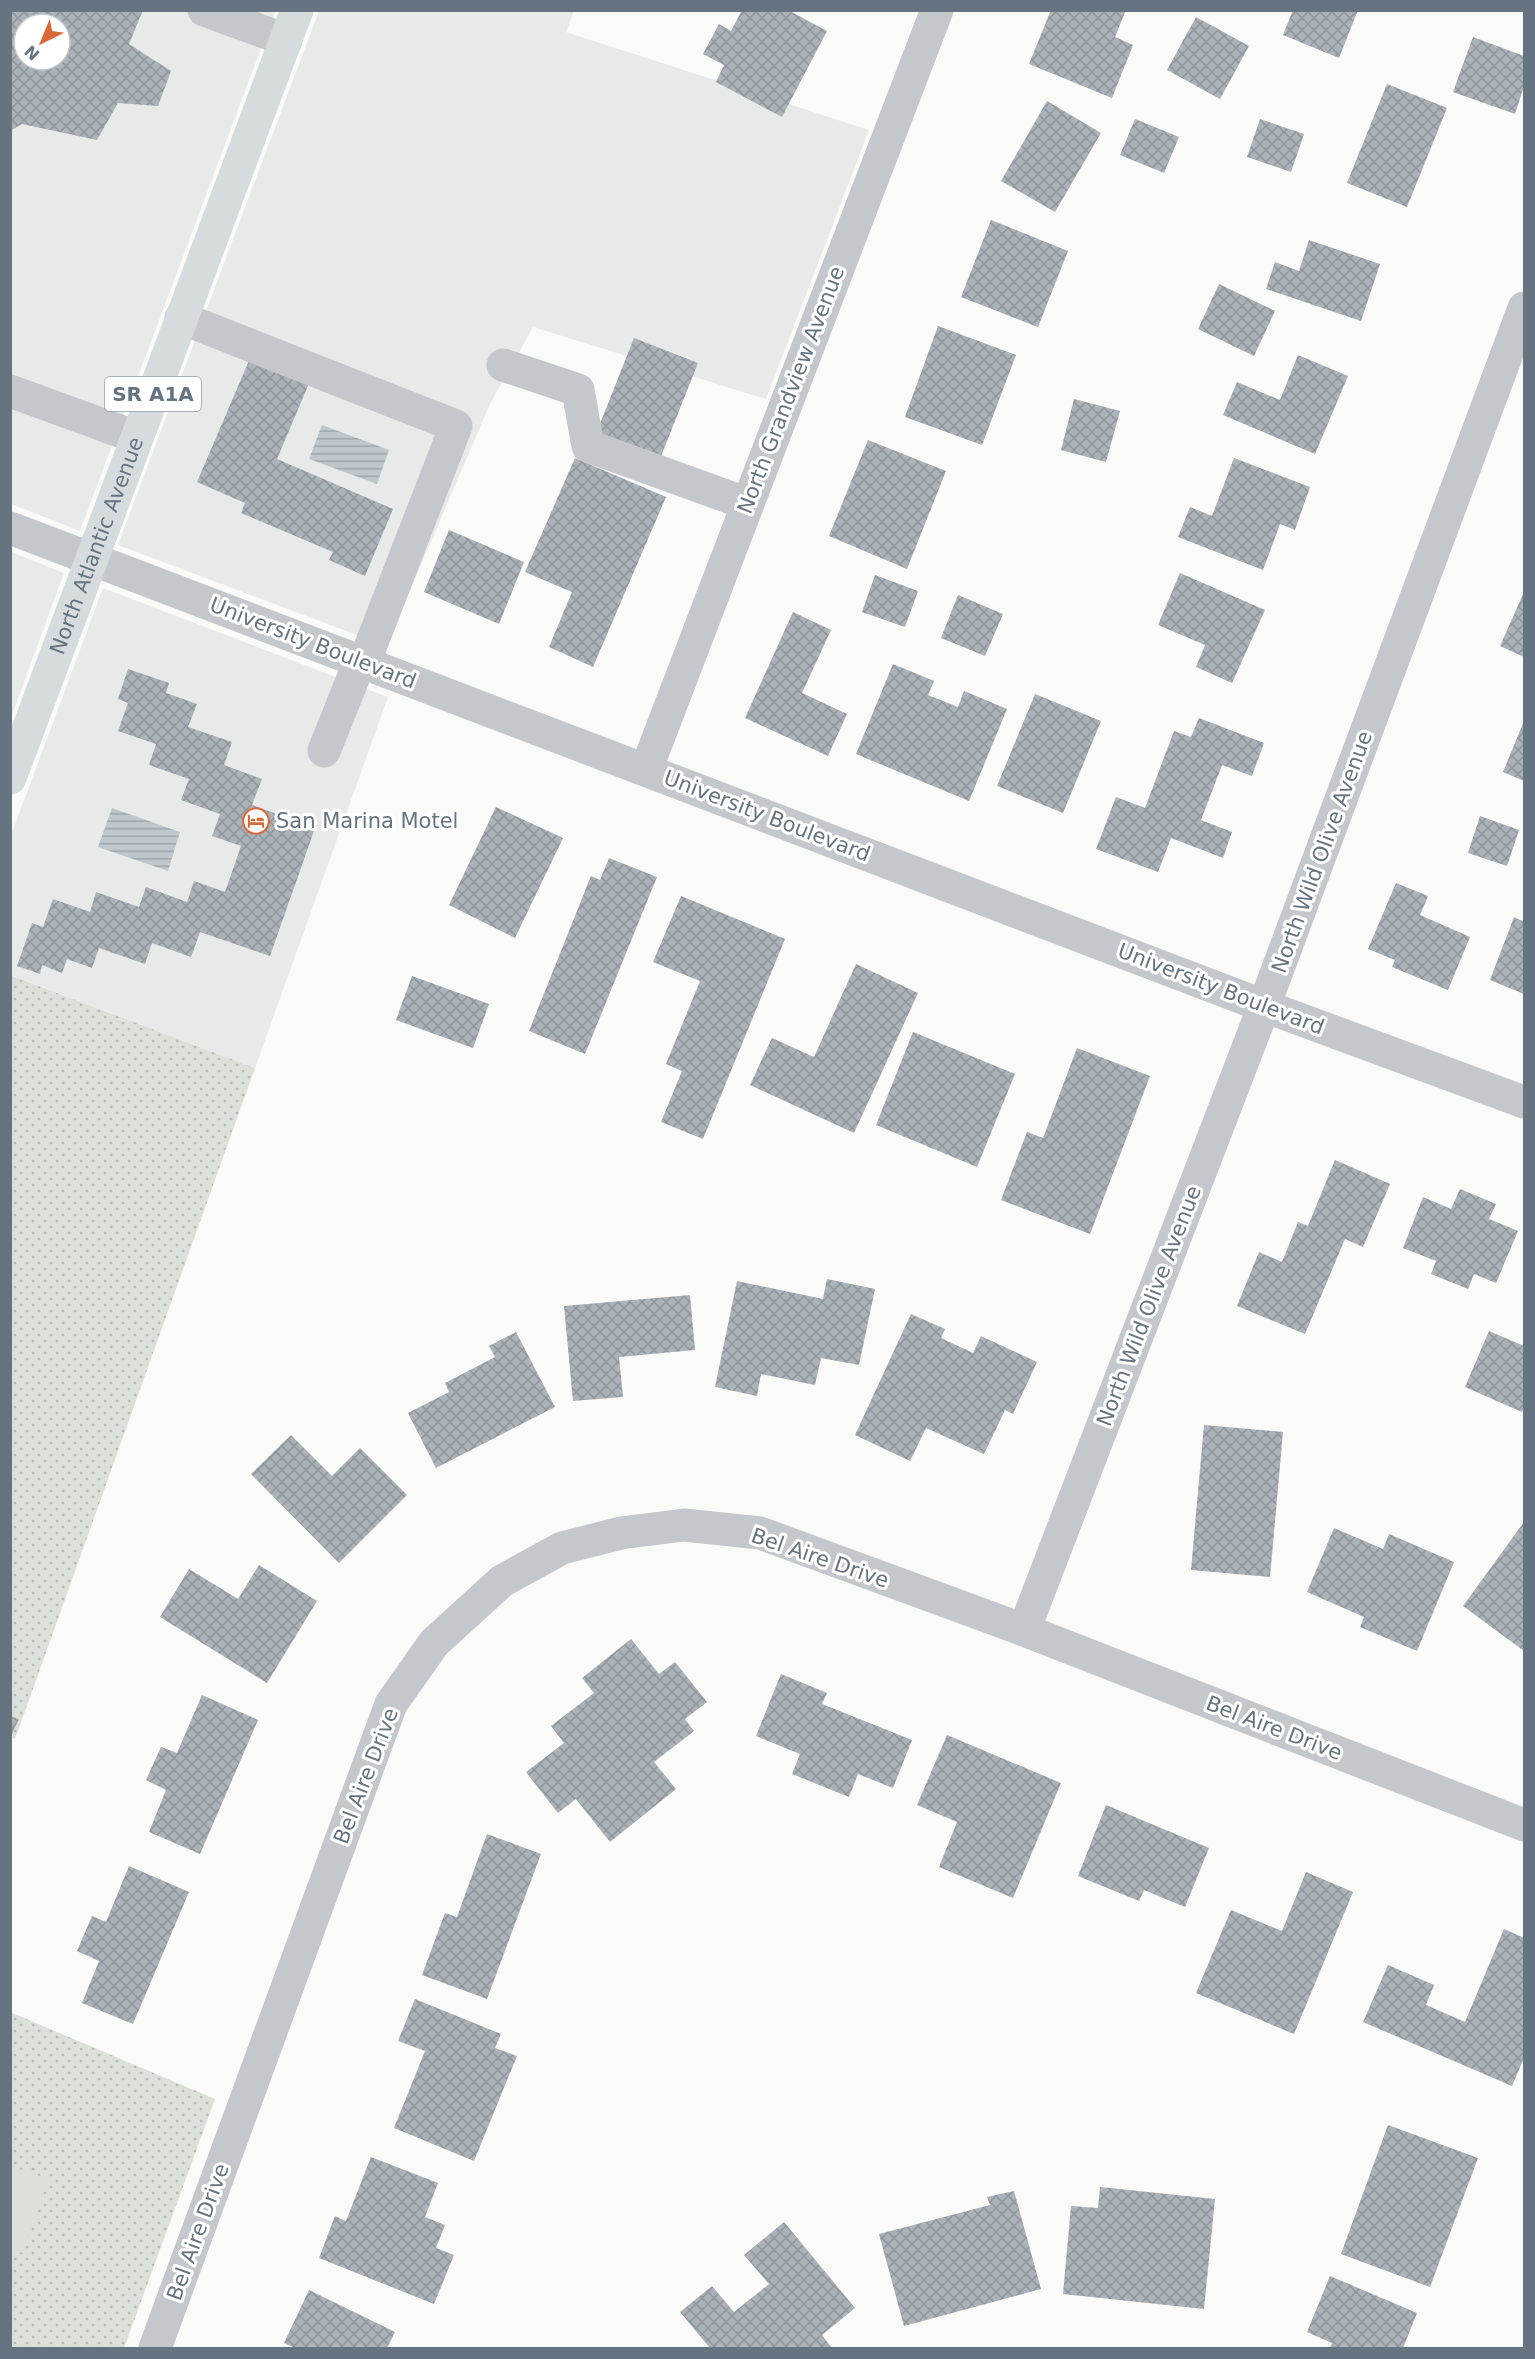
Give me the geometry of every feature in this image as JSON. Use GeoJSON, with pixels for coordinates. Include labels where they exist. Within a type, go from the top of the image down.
{"type":"FeatureCollection","features":[{"type":"Feature","properties":{"kind":"main road","name":"North Atlantic Avenue"},"geometry":{"type":"LineString","coordinates":[[10,778],[291,25]]}},
{"type":"Feature","properties":{"kind":"street"},"geometry":{"type":"LineString","coordinates":[[204,10],[291,25]]}},
{"type":"Feature","properties":{"kind":"street","name":"North Grandview Avenue"},"geometry":{"type":"LineString","coordinates":[[646,770],[937,10]]}},
{"type":"Feature","properties":{"kind":"street","name":"North Wild Olive Avenue"},"geometry":{"type":"LineString","coordinates":[[1024,1630],[1264,1006],[1524,308]]}},
{"type":"Feature","properties":{"kind":"street"},"geometry":{"type":"LineString","coordinates":[[181,318],[456,426],[324,751]]}},
{"type":"Feature","properties":{"kind":"street"},"geometry":{"type":"LineString","coordinates":[[504,365],[578,390],[588,446],[748,504]]}},
{"type":"Feature","properties":{"kind":"street"},"geometry":{"type":"LineString","coordinates":[[10,391],[136,437]]}},
{"type":"Feature","properties":{"kind":"street","name":"University Boulevard"},"geometry":{"type":"LineString","coordinates":[[10,528],[1264,1006],[1524,1102]]}},
{"type":"Feature","properties":{"kind":"street","name":"Bel Aire Drive"},"geometry":{"type":"LineString","coordinates":[[155,2349],[391,1704],[434,1643],[502,1581],[562,1548],[621,1533],[684,1525],[760,1533],[1024,1630],[1524,1825]]}},
{"type":"Feature","properties":{"kind":"shaded area"},"geometry":{"type":"Polygon","coordinates":[[[10,11],[275,11],[80,531],[11,504],[10,11]]]}},
{"type":"Feature","properties":{"kind":"shaded area"},"geometry":{"type":"Polygon","coordinates":[[[319,11],[574,11],[566,32],[869,130],[766,399],[533,327],[490,404],[386,646],[118,545],[319,11]]]}},
{"type":"Feature","properties":{"kind":"shaded area"},"geometry":{"type":"Polygon","coordinates":[[[322,425],[389,450],[377,484],[309,459],[322,425]]]}},
{"type":"Feature","properties":{"kind":"shaded area"},"geometry":{"type":"Polygon","coordinates":[[[11,552],[64,573],[11,718],[11,552]]]}},
{"type":"Feature","properties":{"kind":"shaded area"},"geometry":{"type":"Polygon","coordinates":[[[103,588],[388,697],[255,1068],[11,975],[10,838],[103,588]]]}},
{"type":"Feature","properties":{"kind":"shaded area"},"geometry":{"type":"Polygon","coordinates":[[[112,808],[180,832],[168,871],[98,847],[112,808]]]}},
{"type":"Feature","properties":{"kind":"shaded area"},"geometry":{"type":"Polygon","coordinates":[[[10,975],[255,1068],[15,1739],[10,1737],[10,975]]]}},
{"type":"Feature","properties":{"kind":"shaded area"},"geometry":{"type":"Polygon","coordinates":[[[10,2012],[215,2099],[124,2348],[11,2348],[10,2012]]]}},
{"type":"Feature","properties":{"kind":"shaded area"},"geometry":{"type":"Polygon","coordinates":[[[13,2167],[48,2179],[22,2253],[11,2249],[10,2172],[13,2167]]]}},
{"type":"Feature","properties":{"kind":"building"},"geometry":{"type":"Polygon","coordinates":[[[10,10],[143,10],[129,44],[171,71],[158,106],[118,103],[97,140],[22,124],[10,131],[10,10]]]}},
{"type":"Feature","properties":{"kind":"building"},"geometry":{"type":"Polygon","coordinates":[[[742,10],[788,10],[827,31],[782,117],[716,82],[724,65],[703,54],[719,24],[731,31],[742,10]]]}},
{"type":"Feature","properties":{"kind":"building"},"geometry":{"type":"Polygon","coordinates":[[[1051,10],[1126,10],[1115,37],[1133,45],[1112,98],[1029,64],[1051,10]]]}},
{"type":"Feature","properties":{"kind":"building"},"geometry":{"type":"Polygon","coordinates":[[[1293,10],[1358,10],[1339,58],[1283,35],[1293,10]]]}},
{"type":"Feature","properties":{"kind":"building"},"geometry":{"type":"Polygon","coordinates":[[[1196,17],[1249,46],[1220,99],[1167,70],[1196,17]]]}},
{"type":"Feature","properties":{"kind":"building"},"geometry":{"type":"Polygon","coordinates":[[[1473,37],[1524,56],[1524,86],[1515,114],[1453,92],[1473,37]]]}},
{"type":"Feature","properties":{"kind":"building"},"geometry":{"type":"Polygon","coordinates":[[[1387,84],[1447,108],[1407,207],[1347,183],[1387,84]]]}},
{"type":"Feature","properties":{"kind":"building"},"geometry":{"type":"Polygon","coordinates":[[[1047,101],[1101,133],[1055,212],[1001,181],[1047,101]]]}},
{"type":"Feature","properties":{"kind":"building"},"geometry":{"type":"Polygon","coordinates":[[[1135,119],[1179,137],[1164,173],[1120,155],[1135,119]]]}},
{"type":"Feature","properties":{"kind":"building"},"geometry":{"type":"Polygon","coordinates":[[[1260,119],[1304,134],[1291,172],[1247,157],[1260,119]]]}},
{"type":"Feature","properties":{"kind":"building"},"geometry":{"type":"Polygon","coordinates":[[[991,220],[1068,251],[1038,327],[961,297],[991,220]]]}},
{"type":"Feature","properties":{"kind":"building"},"geometry":{"type":"Polygon","coordinates":[[[1309,240],[1380,264],[1361,321],[1266,289],[1275,262],[1299,271],[1309,240]]]}},
{"type":"Feature","properties":{"kind":"building"},"geometry":{"type":"Polygon","coordinates":[[[1219,284],[1275,311],[1254,356],[1198,329],[1219,284]]]}},
{"type":"Feature","properties":{"kind":"building"},"geometry":{"type":"Polygon","coordinates":[[[938,326],[1016,355],[982,445],[905,417],[938,326]]]}},
{"type":"Feature","properties":{"kind":"building"},"geometry":{"type":"Polygon","coordinates":[[[634,338],[698,363],[656,469],[592,444],[634,338]]]}},
{"type":"Feature","properties":{"kind":"building"},"geometry":{"type":"Polygon","coordinates":[[[1298,355],[1348,376],[1315,454],[1223,415],[1237,382],[1280,400],[1298,355]]]}},
{"type":"Feature","properties":{"kind":"building"},"geometry":{"type":"Polygon","coordinates":[[[251,356],[310,381],[277,459],[393,509],[365,576],[329,560],[333,552],[241,513],[245,503],[197,482],[251,356]]]}},
{"type":"Feature","properties":{"kind":"building"},"geometry":{"type":"Polygon","coordinates":[[[1074,399],[1120,411],[1106,462],[1061,450],[1074,399]]]}},
{"type":"Feature","properties":{"kind":"building"},"geometry":{"type":"Polygon","coordinates":[[[868,440],[946,471],[907,569],[829,536],[868,440]]]}},
{"type":"Feature","properties":{"kind":"building"},"geometry":{"type":"Polygon","coordinates":[[[575,458],[666,497],[593,667],[549,647],[572,592],[525,572],[575,458]]]}},
{"type":"Feature","properties":{"kind":"building"},"geometry":{"type":"Polygon","coordinates":[[[1234,458],[1310,487],[1295,530],[1280,524],[1263,570],[1178,537],[1190,507],[1212,516],[1234,458]]]}},
{"type":"Feature","properties":{"kind":"building"},"geometry":{"type":"Polygon","coordinates":[[[449,530],[524,562],[499,624],[424,592],[449,530]]]}},
{"type":"Feature","properties":{"kind":"building"},"geometry":{"type":"Polygon","coordinates":[[[1180,573],[1265,610],[1232,683],[1196,667],[1205,645],[1158,625],[1180,573]]]}},
{"type":"Feature","properties":{"kind":"building"},"geometry":{"type":"Polygon","coordinates":[[[875,575],[918,591],[905,627],[862,612],[875,575]]]}},
{"type":"Feature","properties":{"kind":"building"},"geometry":{"type":"Polygon","coordinates":[[[1524,592],[1524,657],[1500,646],[1524,592]]]}},
{"type":"Feature","properties":{"kind":"building"},"geometry":{"type":"Polygon","coordinates":[[[958,595],[1003,614],[985,656],[941,638],[958,595]]]}},
{"type":"Feature","properties":{"kind":"building"},"geometry":{"type":"Polygon","coordinates":[[[793,612],[831,630],[802,693],[847,714],[828,756],[745,718],[793,612]]]}},
{"type":"Feature","properties":{"kind":"building"},"geometry":{"type":"Polygon","coordinates":[[[893,664],[934,681],[928,695],[958,707],[964,691],[1007,709],[969,801],[856,754],[893,664]]]}},
{"type":"Feature","properties":{"kind":"building","name":"San Marina Motel"},"geometry":{"type":"Polygon","coordinates":[[[128,669],[169,683],[166,693],[197,704],[188,727],[232,742],[224,765],[262,779],[252,805],[315,828],[270,956],[200,932],[191,957],[152,943],[145,964],[99,948],[92,968],[67,959],[62,973],[42,965],[40,974],[17,966],[32,923],[43,927],[53,899],[90,912],[96,892],[139,907],[146,887],[187,902],[194,881],[225,892],[241,846],[212,836],[220,814],[181,800],[189,779],[149,765],[156,744],[118,731],[128,703],[118,699],[128,669]]]}},
{"type":"Feature","properties":{"kind":"building"},"geometry":{"type":"Polygon","coordinates":[[[1035,694],[1101,721],[1063,813],[997,786],[1035,694]]]}},
{"type":"Feature","properties":{"kind":"building"},"geometry":{"type":"Polygon","coordinates":[[[1199,718],[1264,743],[1252,776],[1222,765],[1201,820],[1232,832],[1223,858],[1171,838],[1158,872],[1096,849],[1116,797],[1145,808],[1174,731],[1191,737],[1199,718]]]}},
{"type":"Feature","properties":{"kind":"building"},"geometry":{"type":"Polygon","coordinates":[[[1524,721],[1524,781],[1503,772],[1524,721]]]}},
{"type":"Feature","properties":{"kind":"building"},"geometry":{"type":"Polygon","coordinates":[[[496,807],[563,838],[515,938],[449,905],[496,807]]]}},
{"type":"Feature","properties":{"kind":"building"},"geometry":{"type":"Polygon","coordinates":[[[1480,816],[1519,830],[1507,866],[1468,853],[1480,816]]]}},
{"type":"Feature","properties":{"kind":"building"},"geometry":{"type":"Polygon","coordinates":[[[609,858],[657,877],[585,1054],[529,1031],[591,876],[600,880],[609,858]]]}},
{"type":"Feature","properties":{"kind":"building"},"geometry":{"type":"Polygon","coordinates":[[[1396,883],[1428,896],[1420,915],[1470,937],[1448,990],[1392,967],[1395,960],[1368,949],[1396,883]]]}},
{"type":"Feature","properties":{"kind":"building"},"geometry":{"type":"Polygon","coordinates":[[[681,896],[785,939],[703,1139],[661,1122],[682,1071],[666,1064],[700,981],[653,962],[681,896]]]}},
{"type":"Feature","properties":{"kind":"building"},"geometry":{"type":"Polygon","coordinates":[[[1514,917],[1524,922],[1524,994],[1490,980],[1514,917]]]}},
{"type":"Feature","properties":{"kind":"building"},"geometry":{"type":"Polygon","coordinates":[[[856,964],[918,993],[854,1133],[750,1085],[772,1038],[814,1057],[856,964]]]}},
{"type":"Feature","properties":{"kind":"building"},"geometry":{"type":"Polygon","coordinates":[[[412,976],[489,1004],[473,1048],[396,1020],[412,976]]]}},
{"type":"Feature","properties":{"kind":"building"},"geometry":{"type":"Polygon","coordinates":[[[913,1032],[1015,1074],[977,1167],[876,1125],[913,1032]]]}},
{"type":"Feature","properties":{"kind":"building"},"geometry":{"type":"Polygon","coordinates":[[[1077,1048],[1150,1076],[1090,1234],[1001,1200],[1027,1132],[1043,1138],[1077,1048]]]}},
{"type":"Feature","properties":{"kind":"building"},"geometry":{"type":"Polygon","coordinates":[[[1335,1160],[1390,1184],[1363,1247],[1345,1239],[1305,1334],[1237,1306],[1259,1252],[1282,1262],[1298,1222],[1308,1226],[1335,1160]]]}},
{"type":"Feature","properties":{"kind":"building"},"geometry":{"type":"Polygon","coordinates":[[[1460,1189],[1496,1204],[1489,1219],[1518,1231],[1496,1283],[1474,1274],[1468,1289],[1431,1274],[1436,1261],[1403,1248],[1423,1197],[1451,1209],[1460,1189]]]}},
{"type":"Feature","properties":{"kind":"building"},"geometry":{"type":"Polygon","coordinates":[[[827,1279],[875,1289],[859,1365],[821,1358],[815,1385],[761,1374],[757,1396],[715,1387],[737,1281],[823,1299],[827,1279]]]}},
{"type":"Feature","properties":{"kind":"building"},"geometry":{"type":"Polygon","coordinates":[[[690,1295],[695,1350],[619,1357],[623,1397],[573,1401],[564,1306],[690,1295]]]}},
{"type":"Feature","properties":{"kind":"building"},"geometry":{"type":"Polygon","coordinates":[[[911,1314],[945,1329],[941,1338],[973,1353],[981,1336],[1037,1362],[1013,1414],[1005,1410],[984,1454],[926,1428],[910,1461],[855,1435],[911,1314]]]}},
{"type":"Feature","properties":{"kind":"building"},"geometry":{"type":"Polygon","coordinates":[[[1489,1331],[1524,1346],[1524,1406],[1522,1412],[1465,1387],[1489,1331]]]}},
{"type":"Feature","properties":{"kind":"building"},"geometry":{"type":"Polygon","coordinates":[[[516,1332],[555,1407],[436,1468],[408,1413],[449,1392],[445,1383],[495,1357],[489,1346],[516,1332]]]}},
{"type":"Feature","properties":{"kind":"building"},"geometry":{"type":"Polygon","coordinates":[[[1204,1425],[1283,1432],[1270,1577],[1191,1570],[1204,1425]]]}},
{"type":"Feature","properties":{"kind":"building"},"geometry":{"type":"Polygon","coordinates":[[[291,1435],[332,1476],[360,1448],[407,1495],[339,1563],[251,1474],[291,1435]]]}},
{"type":"Feature","properties":{"kind":"building"},"geometry":{"type":"Polygon","coordinates":[[[1524,1522],[1524,1651],[1463,1606],[1524,1522]]]}},
{"type":"Feature","properties":{"kind":"building"},"geometry":{"type":"Polygon","coordinates":[[[1334,1528],[1383,1549],[1389,1534],[1454,1562],[1417,1651],[1360,1627],[1364,1617],[1307,1592],[1334,1528]]]}},
{"type":"Feature","properties":{"kind":"building"},"geometry":{"type":"Polygon","coordinates":[[[259,1565],[317,1601],[267,1683],[160,1617],[189,1569],[238,1599],[259,1565]]]}},
{"type":"Feature","properties":{"kind":"building"},"geometry":{"type":"Polygon","coordinates":[[[631,1639],[659,1674],[675,1662],[707,1702],[685,1719],[694,1731],[654,1762],[676,1789],[610,1842],[576,1799],[558,1813],[526,1772],[564,1743],[551,1726],[594,1693],[582,1678],[631,1639]]]}},
{"type":"Feature","properties":{"kind":"building"},"geometry":{"type":"Polygon","coordinates":[[[781,1674],[827,1693],[822,1704],[912,1740],[893,1788],[858,1774],[849,1797],[792,1774],[800,1754],[756,1736],[781,1674]]]}},
{"type":"Feature","properties":{"kind":"building"},"geometry":{"type":"Polygon","coordinates":[[[202,1695],[258,1720],[200,1854],[149,1832],[166,1790],[146,1780],[161,1747],[177,1753],[202,1695]]]}},
{"type":"Feature","properties":{"kind":"building"},"geometry":{"type":"Polygon","coordinates":[[[10,1716],[19,1719],[10,1738],[10,1716]]]}},
{"type":"Feature","properties":{"kind":"building"},"geometry":{"type":"Polygon","coordinates":[[[947,1735],[1061,1783],[1013,1898],[939,1867],[957,1822],[917,1805],[947,1735]]]}},
{"type":"Feature","properties":{"kind":"building"},"geometry":{"type":"Polygon","coordinates":[[[1106,1805],[1209,1848],[1185,1907],[1144,1890],[1139,1901],[1078,1876],[1106,1805]]]}},
{"type":"Feature","properties":{"kind":"building"},"geometry":{"type":"Polygon","coordinates":[[[487,1834],[541,1854],[487,1999],[422,1975],[445,1913],[457,1917],[487,1834]]]}},
{"type":"Feature","properties":{"kind":"building"},"geometry":{"type":"Polygon","coordinates":[[[129,1866],[189,1892],[133,2024],[82,2003],[99,1961],[77,1951],[92,1916],[106,1922],[129,1866]]]}},
{"type":"Feature","properties":{"kind":"building"},"geometry":{"type":"Polygon","coordinates":[[[1306,1872],[1353,1892],[1294,2034],[1196,1993],[1231,1910],[1282,1931],[1306,1872]]]}},
{"type":"Feature","properties":{"kind":"building"},"geometry":{"type":"Polygon","coordinates":[[[1504,1929],[1524,1938],[1524,2058],[1512,2086],[1363,2022],[1388,1965],[1434,1985],[1426,2005],[1465,2022],[1504,1929]]]}},
{"type":"Feature","properties":{"kind":"building"},"geometry":{"type":"Polygon","coordinates":[[[415,1999],[501,2034],[495,2048],[517,2056],[474,2161],[394,2128],[425,2051],[398,2041],[415,1999]]]}},
{"type":"Feature","properties":{"kind":"building"},"geometry":{"type":"Polygon","coordinates":[[[1388,2125],[1478,2158],[1430,2287],[1341,2254],[1388,2125]]]}},
{"type":"Feature","properties":{"kind":"building"},"geometry":{"type":"Polygon","coordinates":[[[371,2157],[438,2183],[425,2217],[445,2225],[436,2248],[454,2255],[434,2304],[319,2258],[335,2216],[346,2221],[371,2157]]]}},
{"type":"Feature","properties":{"kind":"building"},"geometry":{"type":"Polygon","coordinates":[[[1100,2187],[1215,2199],[1204,2309],[1063,2294],[1071,2206],[1098,2208],[1100,2187]]]}},
{"type":"Feature","properties":{"kind":"building"},"geometry":{"type":"Polygon","coordinates":[[[1014,2191],[1041,2289],[904,2326],[879,2234],[990,2205],[987,2197],[1014,2191]]]}},
{"type":"Feature","properties":{"kind":"building"},"geometry":{"type":"Polygon","coordinates":[[[784,2222],[855,2308],[822,2335],[832,2348],[710,2348],[680,2312],[712,2286],[734,2312],[769,2284],[744,2255],[784,2222]]]}},
{"type":"Feature","properties":{"kind":"building"},"geometry":{"type":"Polygon","coordinates":[[[1330,2276],[1417,2313],[1403,2348],[1330,2348],[1332,2343],[1307,2332],[1330,2276]]]}},
{"type":"Feature","properties":{"kind":"building"},"geometry":{"type":"Polygon","coordinates":[[[309,2290],[395,2332],[387,2348],[295,2348],[284,2343],[309,2290]]]}},
{"type":"Feature","properties":{"kind":"place","name":"San Marina Motel"},"geometry":{"type":"Point","coordinates":[256,821]}}]}
